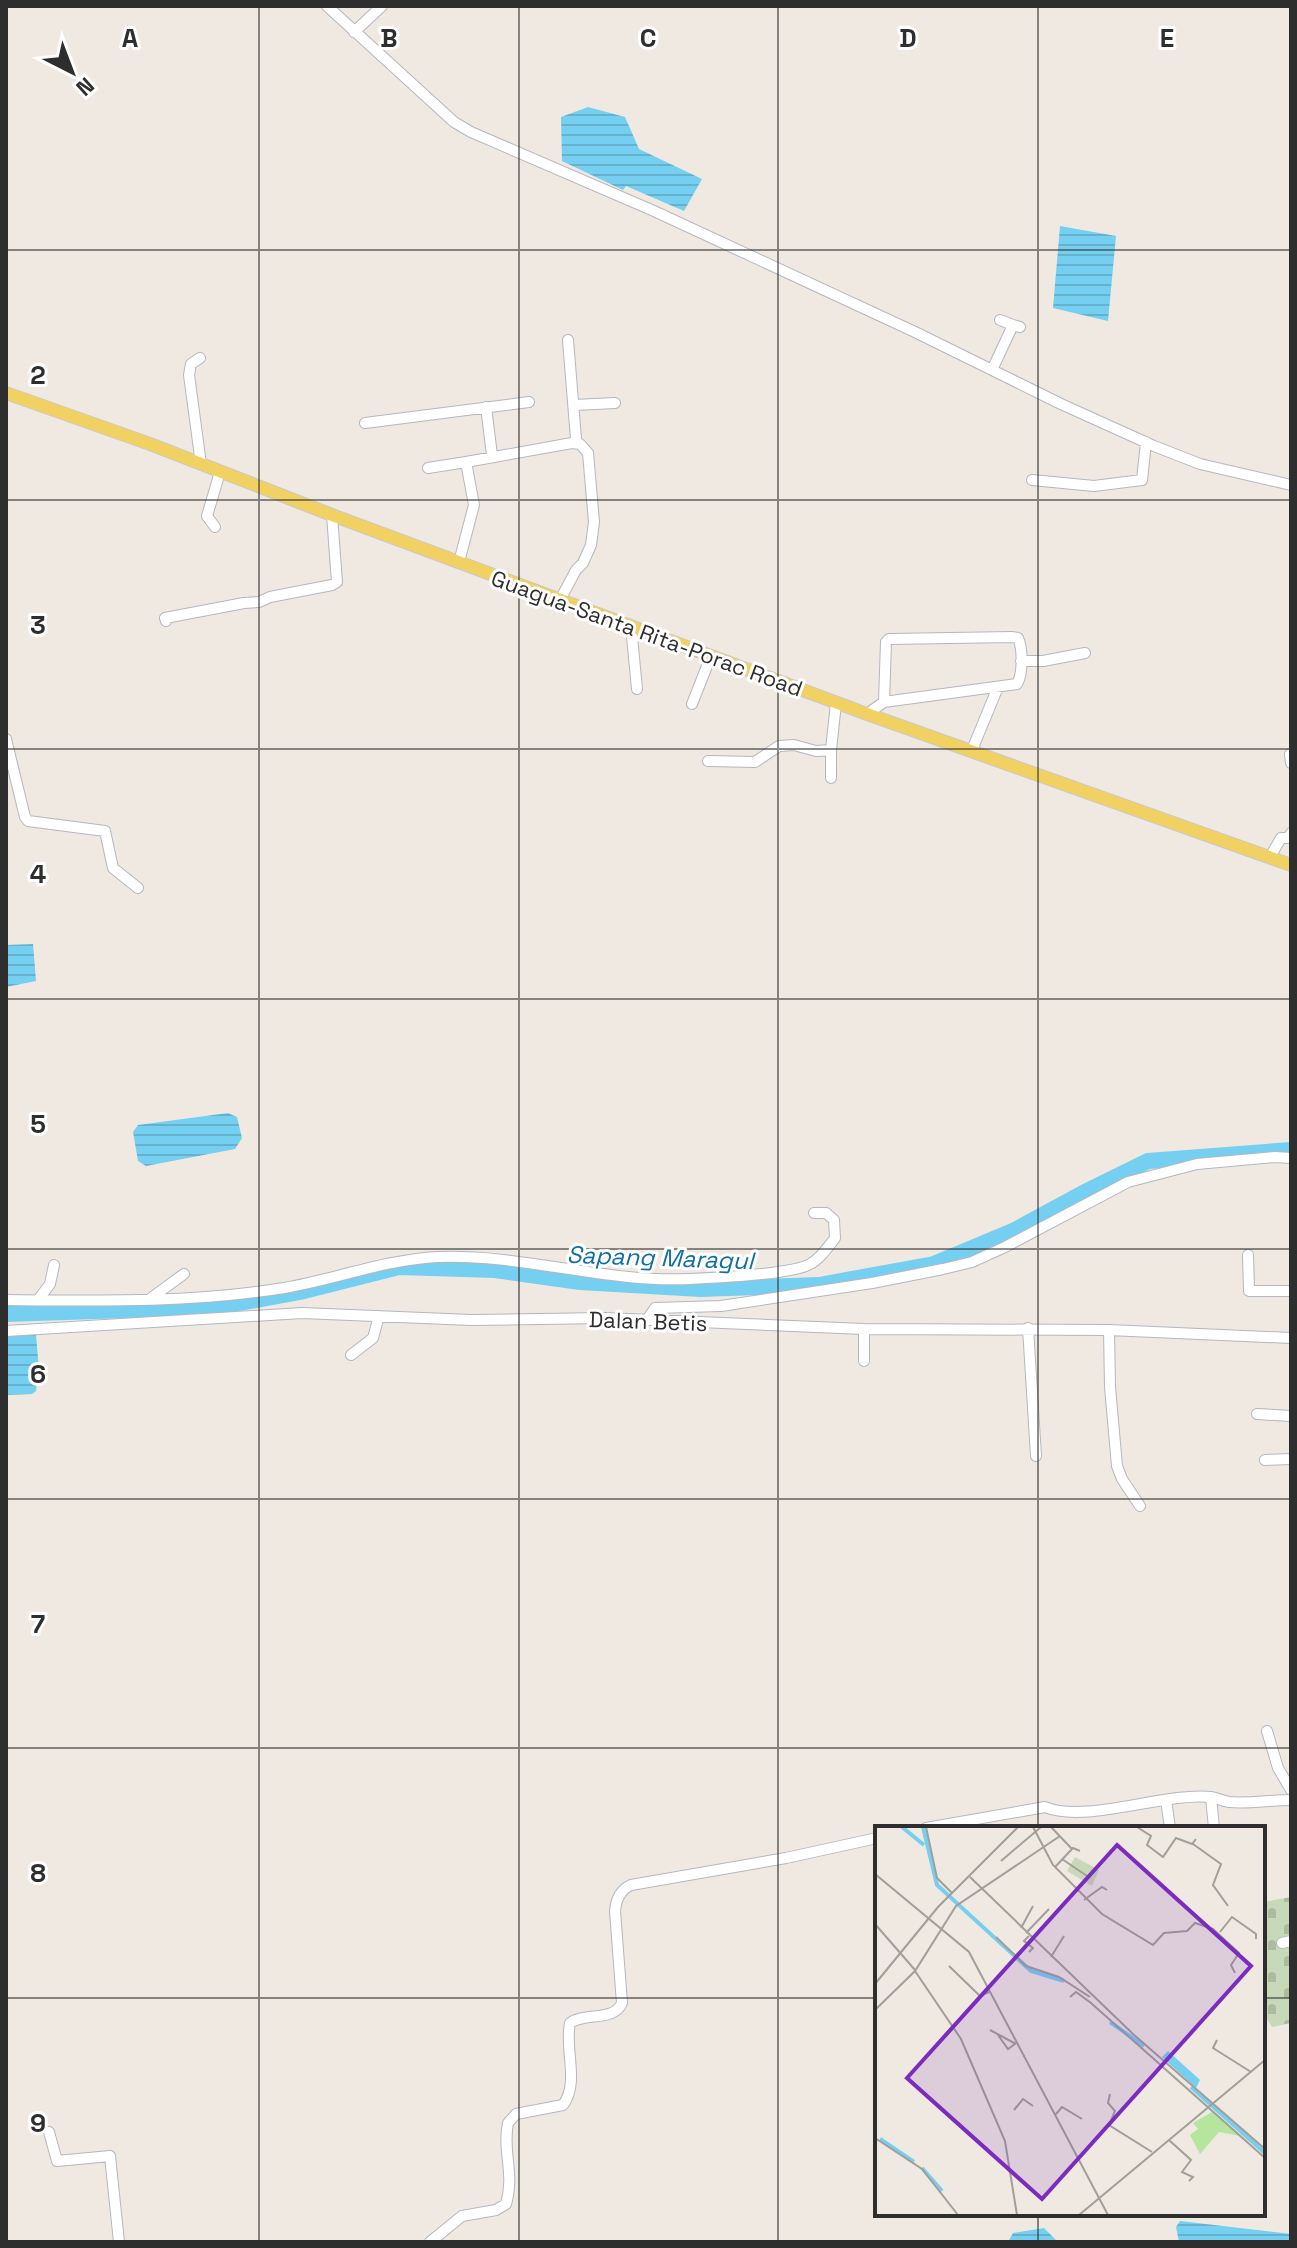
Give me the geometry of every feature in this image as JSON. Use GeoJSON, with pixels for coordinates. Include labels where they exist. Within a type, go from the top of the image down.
{"type":"FeatureCollection","features":[{"type":"Feature","properties":{"kind":"main road","name":"Guagua-Santa Rita-Porac Road"},"geometry":{"type":"LineString","coordinates":[[6,393],[836,703],[1291,865]]}},
{"type":"Feature","properties":{"kind":"street"},"geometry":{"type":"LineString","coordinates":[[327,6],[454,122],[471,132],[654,211],[1146,442],[1200,464],[1291,485]]}},
{"type":"Feature","properties":{"kind":"street"},"geometry":{"type":"LineString","coordinates":[[354,32],[382,6]]}},
{"type":"Feature","properties":{"kind":"street"},"geometry":{"type":"LineString","coordinates":[[992,370],[1016,326],[1000,320]]}},
{"type":"Feature","properties":{"kind":"street"},"geometry":{"type":"LineString","coordinates":[[568,340],[578,434],[572,443]]}},
{"type":"Feature","properties":{"kind":"street"},"geometry":{"type":"LineString","coordinates":[[200,358],[191,364],[189,375],[201,464]]}},
{"type":"Feature","properties":{"kind":"street"},"geometry":{"type":"LineString","coordinates":[[365,423],[529,402]]}},
{"type":"Feature","properties":{"kind":"street"},"geometry":{"type":"LineString","coordinates":[[575,405],[615,403]]}},
{"type":"Feature","properties":{"kind":"street"},"geometry":{"type":"LineString","coordinates":[[486,407],[492,455]]}},
{"type":"Feature","properties":{"kind":"street"},"geometry":{"type":"LineString","coordinates":[[1032,480],[1094,486],[1142,480],[1146,442]]}},
{"type":"Feature","properties":{"kind":"street"},"geometry":{"type":"LineString","coordinates":[[428,468],[492,455],[580,444],[588,453],[594,522],[591,545],[560,600]]}},
{"type":"Feature","properties":{"kind":"street"},"geometry":{"type":"LineString","coordinates":[[459,562],[474,505],[466,462]]}},
{"type":"Feature","properties":{"kind":"street"},"geometry":{"type":"LineString","coordinates":[[215,527],[207,516],[220,472]]}},
{"type":"Feature","properties":{"kind":"street"},"geometry":{"type":"LineString","coordinates":[[166,621],[165,618],[259,602],[337,582],[332,515]]}},
{"type":"Feature","properties":{"kind":"street"},"geometry":{"type":"LineString","coordinates":[[631,626],[637,689]]}},
{"type":"Feature","properties":{"kind":"street"},"geometry":{"type":"LineString","coordinates":[[867,714],[884,702],[1017,684],[1021,678],[1021,644],[1018,638],[1012,637],[895,637],[886,642],[884,702]]}},
{"type":"Feature","properties":{"kind":"street"},"geometry":{"type":"LineString","coordinates":[[1021,661],[1043,661],[1085,653]]}},
{"type":"Feature","properties":{"kind":"street"},"geometry":{"type":"LineString","coordinates":[[692,704],[711,656]]}},
{"type":"Feature","properties":{"kind":"street"},"geometry":{"type":"LineString","coordinates":[[972,750],[998,687]]}},
{"type":"Feature","properties":{"kind":"street"},"geometry":{"type":"LineString","coordinates":[[831,778],[836,703]]}},
{"type":"Feature","properties":{"kind":"street"},"geometry":{"type":"LineString","coordinates":[[6,739],[28,821],[105,831],[113,868],[138,888]]}},
{"type":"Feature","properties":{"kind":"street"},"geometry":{"type":"LineString","coordinates":[[708,761],[755,762],[779,746],[831,750]]}},
{"type":"Feature","properties":{"kind":"street"},"geometry":{"type":"LineString","coordinates":[[1270,857],[1281,838],[1288,838],[1291,833]]}},
{"type":"Feature","properties":{"kind":"street"},"geometry":{"type":"LineString","coordinates":[[647,1320],[655,1308],[721,1306],[872,1283],[972,1262],[1128,1182],[1197,1164],[1291,1158]]}},
{"type":"Feature","properties":{"kind":"street"},"geometry":{"type":"LineString","coordinates":[[6,1300],[195,1299],[286,1288],[393,1261],[478,1256],[678,1280],[794,1269],[810,1265],[835,1238],[834,1220],[826,1213],[814,1213]]}},
{"type":"Feature","properties":{"kind":"street"},"geometry":{"type":"LineString","coordinates":[[1248,1255],[1249,1291],[1291,1291]]}},
{"type":"Feature","properties":{"kind":"street"},"geometry":{"type":"LineString","coordinates":[[38,1300],[50,1284],[54,1265]]}},
{"type":"Feature","properties":{"kind":"street"},"geometry":{"type":"LineString","coordinates":[[151,1298],[184,1274]]}},
{"type":"Feature","properties":{"kind":"street","name":"Dalan Betis"},"geometry":{"type":"LineString","coordinates":[[6,1331],[205,1321],[251,1314],[471,1320],[647,1320],[864,1329],[1028,1328],[1291,1338]]}},
{"type":"Feature","properties":{"kind":"street"},"geometry":{"type":"LineString","coordinates":[[351,1355],[373,1338],[379,1316]]}},
{"type":"Feature","properties":{"kind":"street"},"geometry":{"type":"LineString","coordinates":[[1028,1328],[1036,1456]]}},
{"type":"Feature","properties":{"kind":"street"},"geometry":{"type":"LineString","coordinates":[[864,1329],[864,1361]]}},
{"type":"Feature","properties":{"kind":"street"},"geometry":{"type":"LineString","coordinates":[[1109,1330],[1117,1466],[1140,1506]]}},
{"type":"Feature","properties":{"kind":"street"},"geometry":{"type":"LineString","coordinates":[[1257,1414],[1291,1416]]}},
{"type":"Feature","properties":{"kind":"street"},"geometry":{"type":"LineString","coordinates":[[1265,1460],[1291,1459]]}},
{"type":"Feature","properties":{"kind":"street"},"geometry":{"type":"LineString","coordinates":[[1267,1731],[1278,1768],[1291,1790]]}},
{"type":"Feature","properties":{"kind":"street"},"geometry":{"type":"LineString","coordinates":[[1211,1797],[1214,1826]]}},
{"type":"Feature","properties":{"kind":"street"},"geometry":{"type":"LineString","coordinates":[[937,1826],[1045,1807],[1053,1810],[1088,1810],[1211,1797],[1230,1802],[1291,1800]]}},
{"type":"Feature","properties":{"kind":"street"},"geometry":{"type":"LineString","coordinates":[[1166,1800],[1170,1826]]}},
{"type":"Feature","properties":{"kind":"street"},"geometry":{"type":"LineString","coordinates":[[430,2242],[462,2216],[496,2210],[506,2204],[511,2186],[506,2141],[508,2123],[516,2114],[559,2107],[565,2102],[571,2082],[570,2023],[581,2017],[619,2010],[622,2003],[616,1901],[626,1887],[875,1838]]}},
{"type":"Feature","properties":{"kind":"street"},"geometry":{"type":"LineString","coordinates":[[49,2132],[57,2161],[110,2156],[119,2242]]}},
{"type":"Feature","properties":{"kind":"green space"},"geometry":{"type":"Polygon","coordinates":[[[1291,1897],[1291,2023],[1272,2027],[1265,2016],[1265,1902],[1291,1897]]]}},
{"type":"Feature","properties":{"kind":"water"},"geometry":{"type":"Polygon","coordinates":[[[588,107],[625,117],[639,149],[702,179],[684,211],[626,186],[623,190],[562,161],[561,117],[588,107]]]}},
{"type":"Feature","properties":{"kind":"water"},"geometry":{"type":"Polygon","coordinates":[[[1060,226],[1116,236],[1108,321],[1053,308],[1060,226]]]}},
{"type":"Feature","properties":{"kind":"water"},"geometry":{"type":"Polygon","coordinates":[[[33,944],[36,981],[6,987],[6,945],[33,944]]]}},
{"type":"Feature","properties":{"kind":"water"},"geometry":{"type":"Polygon","coordinates":[[[228,1113],[237,1117],[242,1138],[235,1149],[146,1166],[138,1161],[133,1132],[138,1125],[228,1113]]]}},
{"type":"Feature","properties":{"kind":"water"},"geometry":{"type":"Polygon","coordinates":[[[36,1335],[39,1369],[36,1391],[32,1394],[6,1395],[6,1336],[36,1335]]]}},
{"type":"Feature","properties":{"kind":"water"},"geometry":{"type":"Polygon","coordinates":[[[1180,2221],[1291,2234],[1291,2242],[1179,2242],[1176,2227],[1180,2221]]]}},
{"type":"Feature","properties":{"kind":"water"},"geometry":{"type":"Polygon","coordinates":[[[1044,2228],[1058,2242],[1008,2242],[1013,2233],[1044,2228]]]}},
{"type":"Feature","properties":{"kind":"waterway","name":"Sapang Maragul"},"geometry":{"type":"LineString","coordinates":[[6,1314],[217,1307],[300,1292],[399,1267],[495,1270],[580,1282],[701,1289],[819,1285],[934,1264],[1013,1231],[1148,1161],[1291,1150]]}}]}
